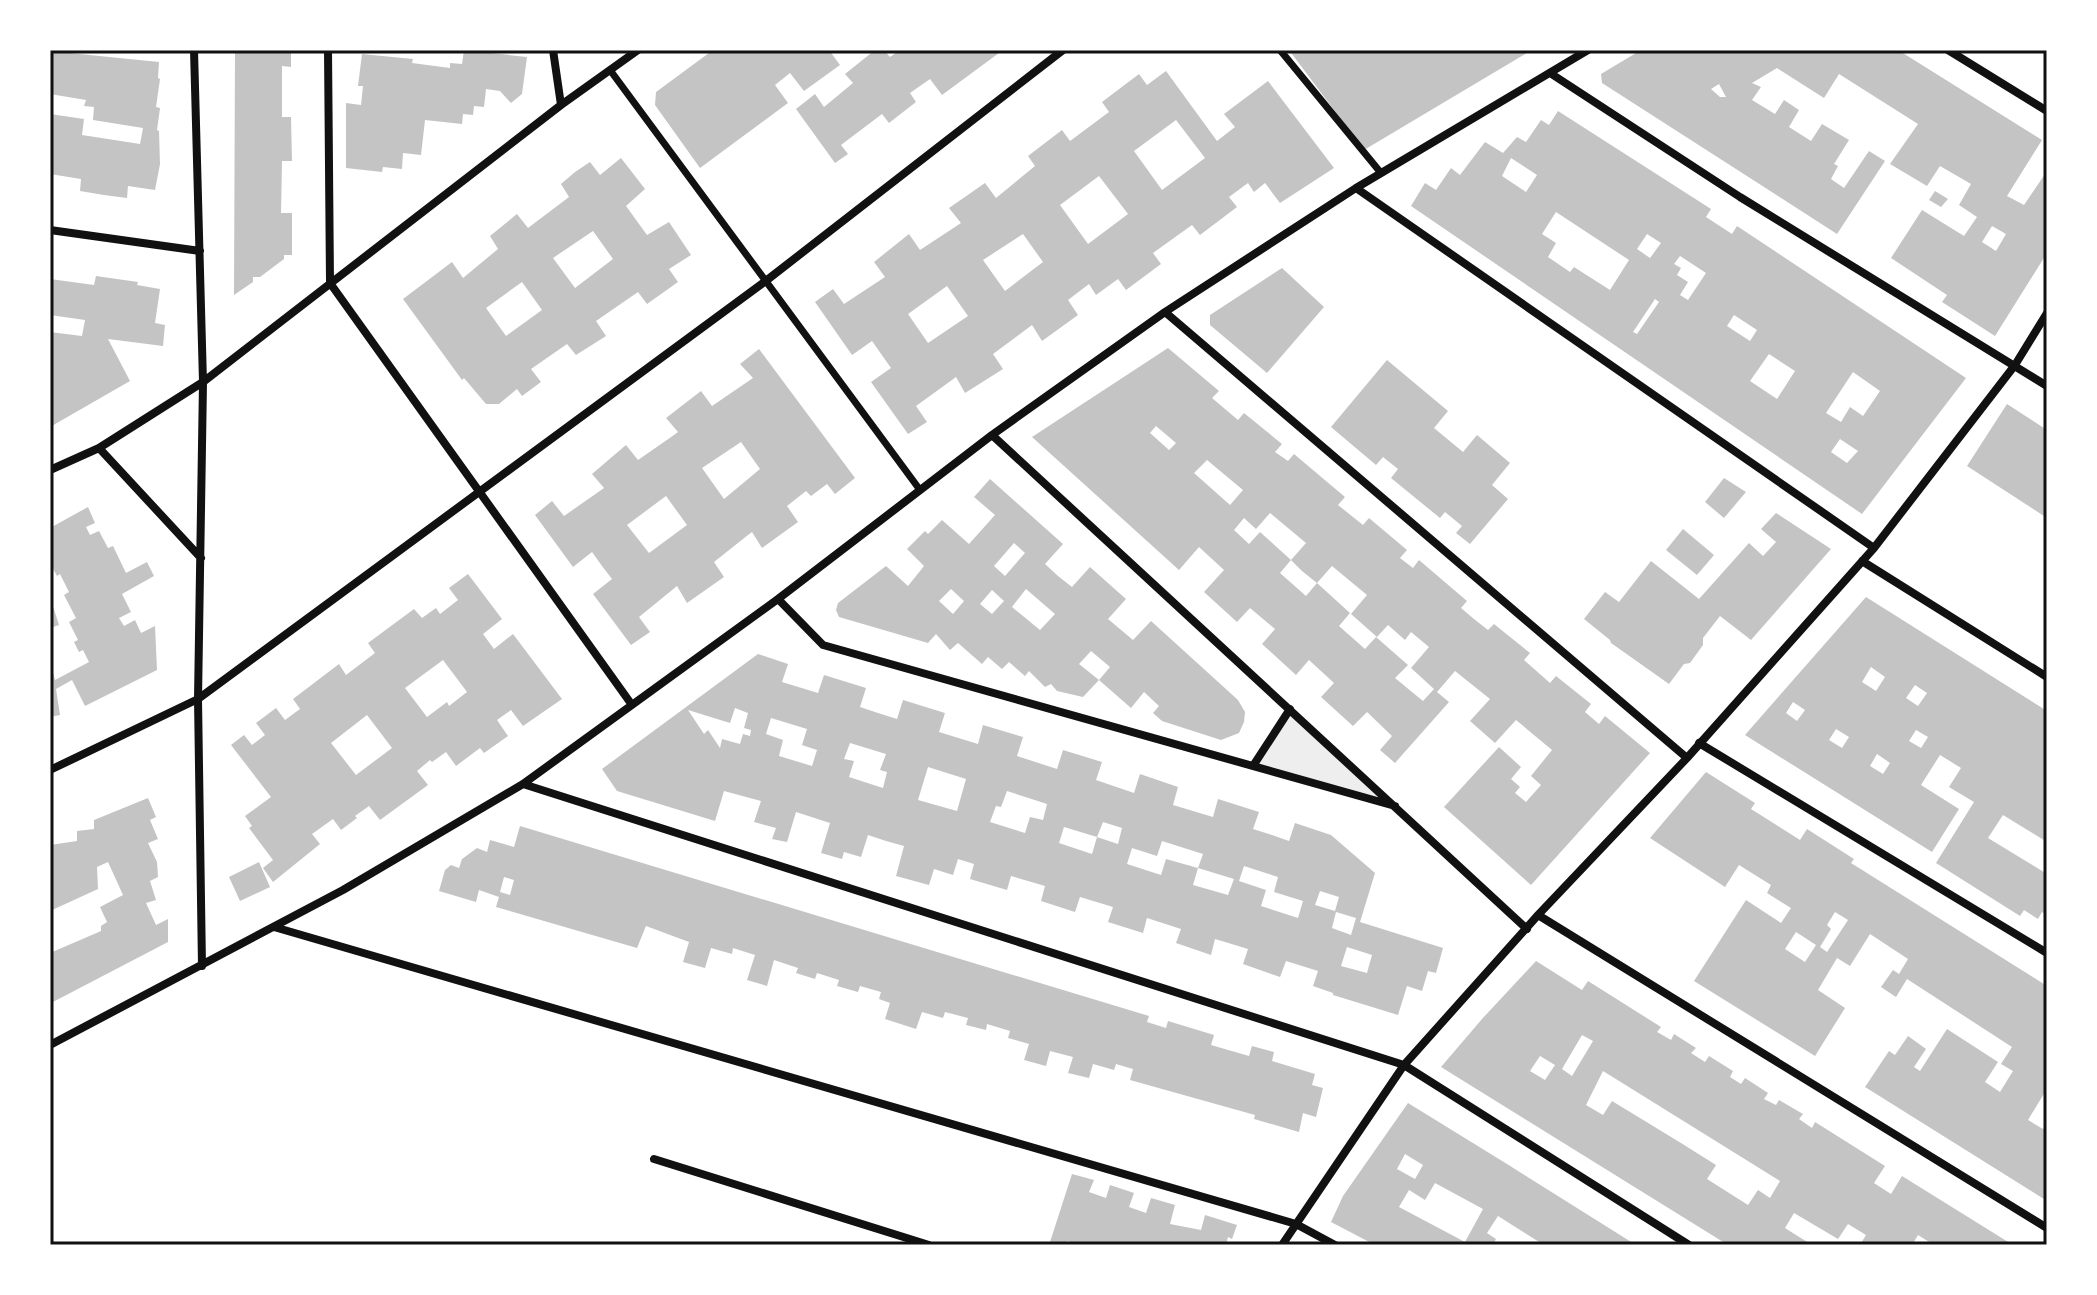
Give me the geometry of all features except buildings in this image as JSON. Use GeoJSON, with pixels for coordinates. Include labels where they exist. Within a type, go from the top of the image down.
{"type":"FeatureCollection","features":[{"type":"Feature","properties":{"kind":"street"},"geometry":{"type":"LineString","coordinates":[[194,50],[203,382],[198,699],[202,966]]}},
{"type":"Feature","properties":{"kind":"street"},"geometry":{"type":"LineString","coordinates":[[328,50],[330,283],[632,705]]}},
{"type":"Feature","properties":{"kind":"street"},"geometry":{"type":"LineString","coordinates":[[553,50],[561,105]]}},
{"type":"Feature","properties":{"kind":"street"},"geometry":{"type":"LineString","coordinates":[[50,470],[99,448],[203,382],[561,105],[638,50]]}},
{"type":"Feature","properties":{"kind":"street"},"geometry":{"type":"LineString","coordinates":[[50,770],[198,699],[767,280],[1063,50]]}},
{"type":"Feature","properties":{"kind":"street"},"geometry":{"type":"LineString","coordinates":[[1280,50],[1381,173]]}},
{"type":"Feature","properties":{"kind":"street"},"geometry":{"type":"LineString","coordinates":[[50,1045],[343,890],[523,784],[778,599],[992,435],[1165,312],[1356,188],[1588,50]]}},
{"type":"Feature","properties":{"kind":"street"},"geometry":{"type":"LineString","coordinates":[[1948,50],[2047,111]]}},
{"type":"Feature","properties":{"kind":"street"},"geometry":{"type":"LineString","coordinates":[[610,70],[920,490]]}},
{"type":"Feature","properties":{"kind":"street"},"geometry":{"type":"LineString","coordinates":[[1550,73],[1740,197],[2047,386]]}},
{"type":"Feature","properties":{"kind":"street"},"geometry":{"type":"LineString","coordinates":[[1356,188],[1874,548]]}},
{"type":"Feature","properties":{"kind":"street"},"geometry":{"type":"LineString","coordinates":[[50,230],[200,251]]}},
{"type":"Feature","properties":{"kind":"street"},"geometry":{"type":"LineString","coordinates":[[1165,312],[1687,758]]}},
{"type":"Feature","properties":{"kind":"street"},"geometry":{"type":"LineString","coordinates":[[1282,1245],[1404,1065],[1538,915],[1687,758],[1874,548],[2015,365],[2047,313]]}},
{"type":"Feature","properties":{"kind":"street"},"geometry":{"type":"LineString","coordinates":[[992,435],[1527,929]]}},
{"type":"Feature","properties":{"kind":"street"},"geometry":{"type":"LineString","coordinates":[[99,448],[201,558]]}},
{"type":"Feature","properties":{"kind":"street"},"geometry":{"type":"LineString","coordinates":[[1862,561],[2047,677]]}},
{"type":"Feature","properties":{"kind":"street"},"geometry":{"type":"LineString","coordinates":[[778,599],[823,645],[1397,806]]}},
{"type":"Feature","properties":{"kind":"street"},"geometry":{"type":"LineString","coordinates":[[1253,766],[1290,709]]}},
{"type":"Feature","properties":{"kind":"street"},"geometry":{"type":"LineString","coordinates":[[1699,743],[2047,953]]}},
{"type":"Feature","properties":{"kind":"street"},"geometry":{"type":"LineString","coordinates":[[523,784],[1404,1065],[1689,1245]]}},
{"type":"Feature","properties":{"kind":"street"},"geometry":{"type":"LineString","coordinates":[[1538,915],[2047,1228]]}},
{"type":"Feature","properties":{"kind":"street"},"geometry":{"type":"LineString","coordinates":[[274,927],[1296,1224],[1335,1245]]}},
{"type":"Feature","properties":{"kind":"street"},"geometry":{"type":"LineString","coordinates":[[50,1037],[61,1040]]}},
{"type":"Feature","properties":{"kind":"street"},"geometry":{"type":"LineString","coordinates":[[654,1159],[929,1245]]}},
{"type":"Feature","properties":{"kind":"shaded area"},"geometry":{"type":"Polygon","coordinates":[[[1290,709],[1397,806],[1253,766],[1290,709]]]}}]}
